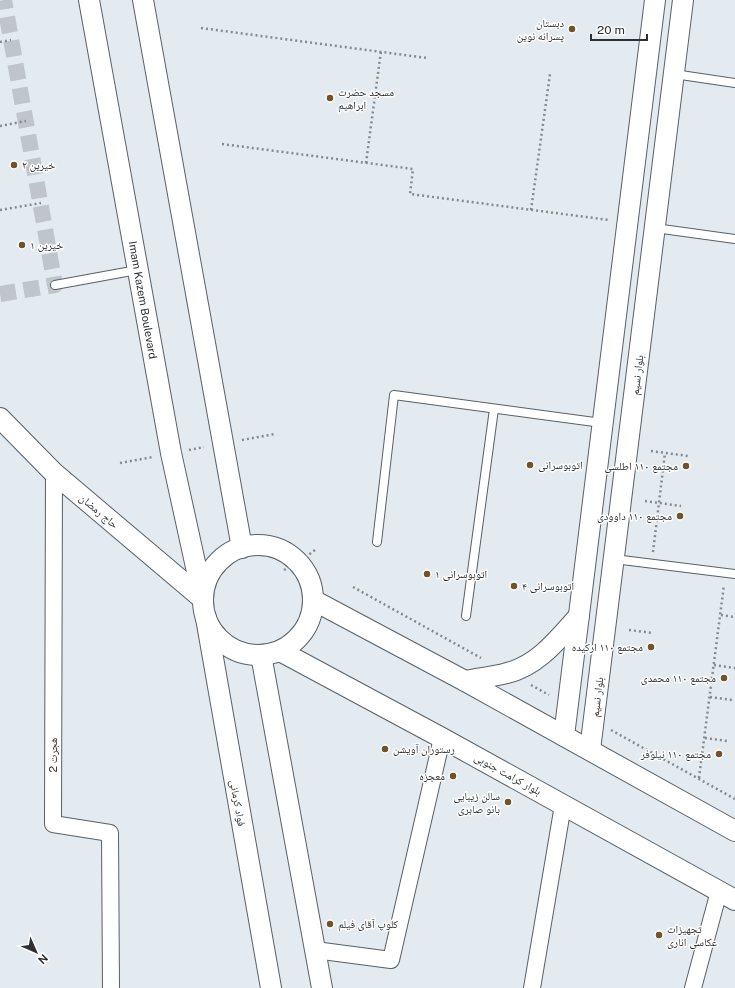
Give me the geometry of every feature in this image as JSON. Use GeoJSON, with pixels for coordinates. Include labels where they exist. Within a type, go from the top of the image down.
{"type":"FeatureCollection","features":[{"type":"Feature","properties":{"kind":"street","name":"Imam Kazem Boulevard"},"geometry":{"type":"LineString","coordinates":[[89,0],[171,453],[204,608]]}},
{"type":"Feature","properties":{"kind":"street"},"geometry":{"type":"LineString","coordinates":[[143,0],[242,548]]}},
{"type":"Feature","properties":{"kind":"street"},"geometry":{"type":"LineString","coordinates":[[564,736],[655,0]]}},
{"type":"Feature","properties":{"kind":"street","name":"بلوار نسیم"},"geometry":{"type":"LineString","coordinates":[[590,750],[683,0]]}},
{"type":"Feature","properties":{"kind":"street","name":"حاج رمضان"},"geometry":{"type":"LineString","coordinates":[[0,418],[54,473],[204,608]]}},
{"type":"Feature","properties":{"kind":"street","name":"هجرت 2"},"geometry":{"type":"LineString","coordinates":[[54,473],[53,824],[110,833],[111,988]]}},
{"type":"Feature","properties":{"kind":"street"},"geometry":{"type":"LineString","coordinates":[[254,546],[272,548],[289,555],[291,566],[309,580],[313,600],[312,612],[300,635],[291,644],[271,653],[249,655],[227,646],[211,628],[204,608],[208,577],[214,567],[232,552],[242,548],[254,546]]}},
{"type":"Feature","properties":{"kind":"street"},"geometry":{"type":"LineString","coordinates":[[313,600],[464,681],[735,831]]}},
{"type":"Feature","properties":{"kind":"street","name":"فواد کرمانی"},"geometry":{"type":"LineString","coordinates":[[204,608],[271,988]]}},
{"type":"Feature","properties":{"kind":"street"},"geometry":{"type":"LineString","coordinates":[[464,681],[508,673],[525,667],[548,650],[579,616]]}},
{"type":"Feature","properties":{"kind":"street"},"geometry":{"type":"LineString","coordinates":[[574,651],[577,661],[587,666],[597,664],[602,654]]}},
{"type":"Feature","properties":{"kind":"street"},"geometry":{"type":"LineString","coordinates":[[271,653],[315,950],[322,988]]}},
{"type":"Feature","properties":{"kind":"street","name":"بلوار کرامت جنوبی"},"geometry":{"type":"LineString","coordinates":[[271,653],[442,738],[727,896]]}},
{"type":"Feature","properties":{"kind":"street"},"geometry":{"type":"LineString","coordinates":[[315,950],[391,960],[442,738]]}},
{"type":"Feature","properties":{"kind":"street"},"geometry":{"type":"LineString","coordinates":[[532,988],[563,805]]}},
{"type":"Feature","properties":{"kind":"street"},"geometry":{"type":"LineString","coordinates":[[693,988],[727,896]]}},
{"type":"Feature","properties":{"kind":"lane"},"geometry":{"type":"LineString","coordinates":[[674,74],[735,83]]}},
{"type":"Feature","properties":{"kind":"lane"},"geometry":{"type":"LineString","coordinates":[[655,228],[735,239]]}},
{"type":"Feature","properties":{"kind":"lane"},"geometry":{"type":"LineString","coordinates":[[55,285],[138,270]]}},
{"type":"Feature","properties":{"kind":"lane"},"geometry":{"type":"LineString","coordinates":[[377,542],[394,395],[602,423]]}},
{"type":"Feature","properties":{"kind":"lane"},"geometry":{"type":"LineString","coordinates":[[466,616],[494,409]]}},
{"type":"Feature","properties":{"kind":"lane"},"geometry":{"type":"LineString","coordinates":[[614,559],[735,574]]}},
{"type":"Feature","properties":{"kind":"path"},"geometry":{"type":"LineString","coordinates":[[201,28],[427,58]]}},
{"type":"Feature","properties":{"kind":"path"},"geometry":{"type":"LineString","coordinates":[[0,42],[11,40]]}},
{"type":"Feature","properties":{"kind":"path"},"geometry":{"type":"LineString","coordinates":[[366,163],[381,51]]}},
{"type":"Feature","properties":{"kind":"path"},"geometry":{"type":"LineString","coordinates":[[531,210],[550,74]]}},
{"type":"Feature","properties":{"kind":"path"},"geometry":{"type":"LineString","coordinates":[[0,126],[26,121]]}},
{"type":"Feature","properties":{"kind":"path"},"geometry":{"type":"LineString","coordinates":[[222,144],[413,169],[410,194],[627,223]]}},
{"type":"Feature","properties":{"kind":"path"},"geometry":{"type":"LineString","coordinates":[[0,210],[41,203]]}},
{"type":"Feature","properties":{"kind":"path"},"geometry":{"type":"LineString","coordinates":[[120,463],[275,434]]}},
{"type":"Feature","properties":{"kind":"path"},"geometry":{"type":"LineString","coordinates":[[651,451],[688,456]]}},
{"type":"Feature","properties":{"kind":"path"},"geometry":{"type":"LineString","coordinates":[[651,563],[665,453]]}},
{"type":"Feature","properties":{"kind":"path"},"geometry":{"type":"LineString","coordinates":[[645,501],[681,506]]}},
{"type":"Feature","properties":{"kind":"path"},"geometry":{"type":"LineString","coordinates":[[291,566],[315,550]]}},
{"type":"Feature","properties":{"kind":"path"},"geometry":{"type":"LineString","coordinates":[[699,779],[726,573]]}},
{"type":"Feature","properties":{"kind":"path"},"geometry":{"type":"LineString","coordinates":[[353,587],[568,706]]}},
{"type":"Feature","properties":{"kind":"path"},"geometry":{"type":"LineString","coordinates":[[720,615],[735,617]]}},
{"type":"Feature","properties":{"kind":"path"},"geometry":{"type":"LineString","coordinates":[[629,630],[653,633]]}},
{"type":"Feature","properties":{"kind":"path"},"geometry":{"type":"LineString","coordinates":[[714,665],[735,668]]}},
{"type":"Feature","properties":{"kind":"path"},"geometry":{"type":"LineString","coordinates":[[710,697],[732,700]]}},
{"type":"Feature","properties":{"kind":"path"},"geometry":{"type":"LineString","coordinates":[[594,720],[735,799]]}},
{"type":"Feature","properties":{"kind":"path"},"geometry":{"type":"LineString","coordinates":[[705,738],[727,741]]}},
{"type":"Feature","properties":{"kind":"tunnel"},"geometry":{"type":"LineString","coordinates":[[0,294],[55,285],[4,0]]}},
{"type":"Feature","properties":{"kind":"place","name":"دبستان پسرانه نوین"},"geometry":{"type":"Point","coordinates":[572,29]}},
{"type":"Feature","properties":{"kind":"place","name":"مسجد حضرت ابراهیم"},"geometry":{"type":"Point","coordinates":[330,98]}},
{"type":"Feature","properties":{"kind":"place","name":"خیرین ۲"},"geometry":{"type":"Point","coordinates":[14,165]}},
{"type":"Feature","properties":{"kind":"place","name":"خیرین ۱"},"geometry":{"type":"Point","coordinates":[22,245]}},
{"type":"Feature","properties":{"kind":"place","name":"اتوبوسرانی"},"geometry":{"type":"Point","coordinates":[530,465]}},
{"type":"Feature","properties":{"kind":"place","name":"مجتمع ۱۱۰ اطلسی"},"geometry":{"type":"Point","coordinates":[686,466]}},
{"type":"Feature","properties":{"kind":"place","name":"مجتمع ۱۱۰ داوودی"},"geometry":{"type":"Point","coordinates":[680,516]}},
{"type":"Feature","properties":{"kind":"place","name":"اتوبوسرانی ۱"},"geometry":{"type":"Point","coordinates":[427,574]}},
{"type":"Feature","properties":{"kind":"place","name":"اتوبوسرانی ۴"},"geometry":{"type":"Point","coordinates":[514,586]}},
{"type":"Feature","properties":{"kind":"place","name":"مجتمع ۱۱۰ ارکیده"},"geometry":{"type":"Point","coordinates":[651,647]}},
{"type":"Feature","properties":{"kind":"place","name":"مجتمع ۱۱۰ محمدی"},"geometry":{"type":"Point","coordinates":[724,678]}},
{"type":"Feature","properties":{"kind":"place","name":"رستوران آویشن"},"geometry":{"type":"Point","coordinates":[385,749]}},
{"type":"Feature","properties":{"kind":"place","name":"مجتمع ۱۱۰ نیلوفر"},"geometry":{"type":"Point","coordinates":[719,754]}},
{"type":"Feature","properties":{"kind":"place","name":"معجزه"},"geometry":{"type":"Point","coordinates":[453,776]}},
{"type":"Feature","properties":{"kind":"place","name":"سالن زیبایی بانو صابری"},"geometry":{"type":"Point","coordinates":[508,802]}},
{"type":"Feature","properties":{"kind":"place","name":"کلوپ آقای فیلم"},"geometry":{"type":"Point","coordinates":[330,924]}},
{"type":"Feature","properties":{"kind":"place","name":"تجهیزات عکاسی اناری"},"geometry":{"type":"Point","coordinates":[659,935]}}]}
